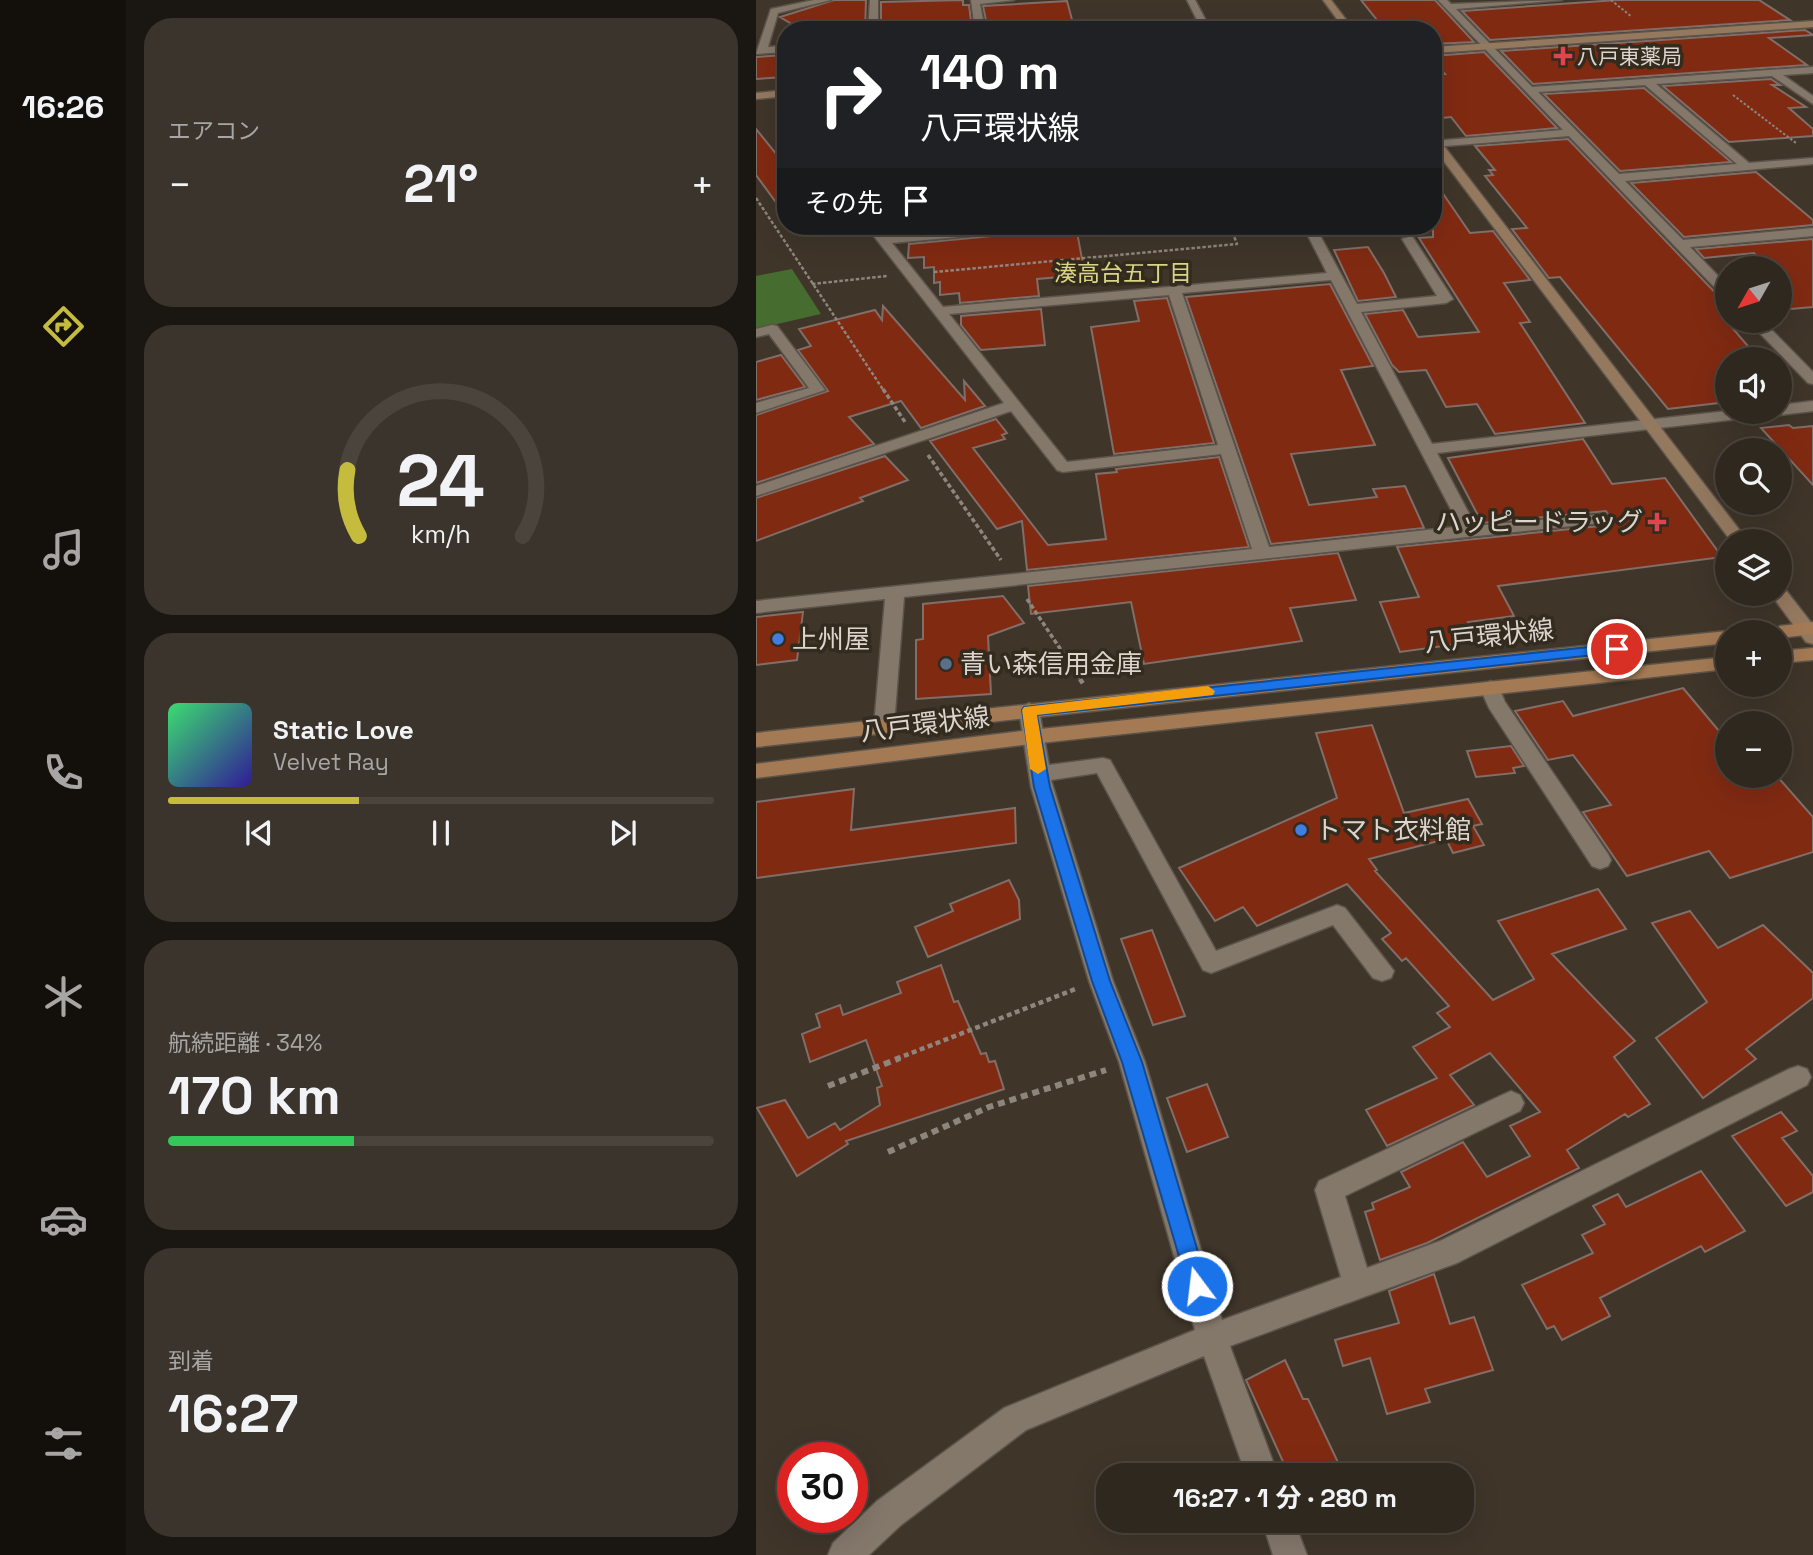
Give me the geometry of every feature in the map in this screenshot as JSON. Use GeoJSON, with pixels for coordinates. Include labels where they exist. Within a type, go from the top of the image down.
{"type":"FeatureCollection","features":[{"type":"Feature","properties":{"kind":"main road"},"geometry":{"type":"LineString","coordinates":[[1792,632],[1811,632]]}},
{"type":"Feature","properties":{"kind":"main road","name":"八戸環状線"},"geometry":{"type":"LineString","coordinates":[[756,740],[1715,638]]}},
{"type":"Feature","properties":{"kind":"main road"},"geometry":{"type":"LineString","coordinates":[[1792,656],[1813,654]]}},
{"type":"Feature","properties":{"kind":"main road","name":"八戸環状線"},"geometry":{"type":"LineString","coordinates":[[756,771],[1031,737],[1715,664]]}},
{"type":"Feature","properties":{"kind":"street"},"geometry":{"type":"LineString","coordinates":[[760,50],[774,11],[827,0]]}},
{"type":"Feature","properties":{"kind":"street"},"geometry":{"type":"LineString","coordinates":[[873,21],[874,0]]}},
{"type":"Feature","properties":{"kind":"street"},"geometry":{"type":"LineString","coordinates":[[979,21],[976,1],[1010,0]]}},
{"type":"Feature","properties":{"kind":"street"},"geometry":{"type":"LineString","coordinates":[[1191,0],[1202,21]]}},
{"type":"Feature","properties":{"kind":"street"},"geometry":{"type":"LineString","coordinates":[[1327,0],[1343,21]]}},
{"type":"Feature","properties":{"kind":"street"},"geometry":{"type":"LineString","coordinates":[[1445,4],[1558,0]]}},
{"type":"Feature","properties":{"kind":"street"},"geometry":{"type":"LineString","coordinates":[[1445,4],[1715,280]]}},
{"type":"Feature","properties":{"kind":"street"},"geometry":{"type":"LineString","coordinates":[[1442,49],[1813,24]]}},
{"type":"Feature","properties":{"kind":"street"},"geometry":{"type":"LineString","coordinates":[[1530,90],[1813,70]]}},
{"type":"Feature","properties":{"kind":"street"},"geometry":{"type":"LineString","coordinates":[[1774,73],[1813,101]]}},
{"type":"Feature","properties":{"kind":"street"},"geometry":{"type":"LineString","coordinates":[[1648,82],[1746,166]]}},
{"type":"Feature","properties":{"kind":"street"},"geometry":{"type":"LineString","coordinates":[[756,96],[777,94]]}},
{"type":"Feature","properties":{"kind":"street"},"geometry":{"type":"LineString","coordinates":[[1442,142],[1571,133]]}},
{"type":"Feature","properties":{"kind":"street"},"geometry":{"type":"LineString","coordinates":[[1442,153],[1731,529]]}},
{"type":"Feature","properties":{"kind":"street"},"geometry":{"type":"LineString","coordinates":[[1616,178],[1813,161]]}},
{"type":"Feature","properties":{"kind":"street"},"geometry":{"type":"LineString","coordinates":[[1680,244],[1813,232]]}},
{"type":"Feature","properties":{"kind":"street"},"geometry":{"type":"LineString","coordinates":[[879,235],[1063,467],[1227,449]]}},
{"type":"Feature","properties":{"kind":"street"},"geometry":{"type":"LineString","coordinates":[[883,240],[929,235]]}},
{"type":"Feature","properties":{"kind":"street"},"geometry":{"type":"LineString","coordinates":[[1314,235],[1466,523],[1460,531]]}},
{"type":"Feature","properties":{"kind":"street"},"geometry":{"type":"LineString","coordinates":[[1351,309],[1446,299],[1408,239]]}},
{"type":"Feature","properties":{"kind":"street"},"geometry":{"type":"LineString","coordinates":[[940,311],[1334,276]]}},
{"type":"Feature","properties":{"kind":"street"},"geometry":{"type":"LineString","coordinates":[[1174,289],[1262,552]]}},
{"type":"Feature","properties":{"kind":"street"},"geometry":{"type":"LineString","coordinates":[[756,333],[772,329],[818,390],[756,408]]}},
{"type":"Feature","properties":{"kind":"street"},"geometry":{"type":"LineString","coordinates":[[1767,333],[1813,380]]}},
{"type":"Feature","properties":{"kind":"street"},"geometry":{"type":"LineString","coordinates":[[756,491],[1013,405]]}},
{"type":"Feature","properties":{"kind":"street"},"geometry":{"type":"LineString","coordinates":[[1792,409],[1813,406]]}},
{"type":"Feature","properties":{"kind":"street"},"geometry":{"type":"LineString","coordinates":[[1426,449],[1715,417]]}},
{"type":"Feature","properties":{"kind":"street"},"geometry":{"type":"LineString","coordinates":[[756,607],[1600,518]]}},
{"type":"Feature","properties":{"kind":"street"},"geometry":{"type":"LineString","coordinates":[[884,726],[895,593]]}},
{"type":"Feature","properties":{"kind":"street"},"geometry":{"type":"LineString","coordinates":[[1790,606],[1811,632]]}},
{"type":"Feature","properties":{"kind":"street"},"geometry":{"type":"LineString","coordinates":[[1490,688],[1496,703],[1601,860]]}},
{"type":"Feature","properties":{"kind":"street"},"geometry":{"type":"LineString","coordinates":[[1029,710],[1031,737],[1039,774],[1101,981],[1132,1062],[1212,1338],[1258,1463]]}},
{"type":"Feature","properties":{"kind":"street"},"geometry":{"type":"LineString","coordinates":[[1039,774],[1103,765],[1211,963],[1337,914],[1382,971]]}},
{"type":"Feature","properties":{"kind":"street"},"geometry":{"type":"LineString","coordinates":[[845,1555],[889,1513],[1015,1419],[1212,1338],[1447,1253],[1798,1077]]}},
{"type":"Feature","properties":{"kind":"street"},"geometry":{"type":"LineString","coordinates":[[1358,1287],[1329,1190],[1511,1103]]}},
{"type":"Feature","properties":{"kind":"street"},"geometry":{"type":"LineString","coordinates":[[1282,1533],[1290,1555]]}},
{"type":"Feature","properties":{"kind":"path"},"geometry":{"type":"LineString","coordinates":[[812,284],[1237,244],[1234,235]]}},
{"type":"Feature","properties":{"kind":"path"},"geometry":{"type":"LineString","coordinates":[[828,1086],[1052,995],[1101,981]]}},
{"type":"Feature","properties":{"kind":"path"},"geometry":{"type":"LineString","coordinates":[[888,1152],[989,1107],[1132,1062]]}},
{"type":"Feature","properties":{"kind":"green space"},"geometry":{"type":"Polygon","coordinates":[[[792,269],[821,314],[756,329],[756,276],[792,269]]]}},
{"type":"Feature","properties":{"kind":"building"},"geometry":{"type":"Polygon","coordinates":[[[834,0],[866,0],[865,21],[787,21],[780,17],[834,0]]]}},
{"type":"Feature","properties":{"kind":"building"},"geometry":{"type":"Polygon","coordinates":[[[963,0],[963,5],[969,5],[971,21],[881,21],[881,2],[963,0]]]}},
{"type":"Feature","properties":{"kind":"building"},"geometry":{"type":"Polygon","coordinates":[[[1361,0],[1435,0],[1474,42],[1442,44],[1442,21],[1378,21],[1361,0]]]}},
{"type":"Feature","properties":{"kind":"building"},"geometry":{"type":"Polygon","coordinates":[[[1617,0],[1759,0],[1790,20],[1490,40],[1462,11],[1617,0]]]}},
{"type":"Feature","properties":{"kind":"building"},"geometry":{"type":"Polygon","coordinates":[[[1067,1],[1072,21],[986,21],[983,6],[1067,1]]]}},
{"type":"Feature","properties":{"kind":"building"},"geometry":{"type":"Polygon","coordinates":[[[1805,30],[1813,35],[1769,38],[1807,65],[1533,84],[1501,51],[1805,30]]]}},
{"type":"Feature","properties":{"kind":"building"},"geometry":{"type":"Polygon","coordinates":[[[1484,52],[1557,128],[1466,136],[1451,117],[1442,118],[1442,74],[1445,74],[1442,70],[1442,55],[1484,52]]]}},
{"type":"Feature","properties":{"kind":"building"},"geometry":{"type":"Polygon","coordinates":[[[777,56],[777,78],[756,79],[756,57],[777,56]]]}},
{"type":"Feature","properties":{"kind":"building"},"geometry":{"type":"Polygon","coordinates":[[[1771,79],[1780,85],[1772,85],[1806,107],[1789,108],[1813,129],[1813,136],[1729,142],[1663,86],[1771,79]]]}},
{"type":"Feature","properties":{"kind":"building"},"geometry":{"type":"Polygon","coordinates":[[[1644,88],[1731,162],[1620,171],[1544,94],[1644,88]]]}},
{"type":"Feature","properties":{"kind":"building"},"geometry":{"type":"Polygon","coordinates":[[[756,129],[777,155],[777,204],[756,175],[756,129]]]}},
{"type":"Feature","properties":{"kind":"building"},"geometry":{"type":"Polygon","coordinates":[[[1568,139],[1715,292],[1715,333],[1737,333],[1749,347],[1715,347],[1715,403],[1668,409],[1560,277],[1549,278],[1512,229],[1527,228],[1485,176],[1493,175],[1489,170],[1495,170],[1475,146],[1568,139]]]}},
{"type":"Feature","properties":{"kind":"building"},"geometry":{"type":"Polygon","coordinates":[[[1756,172],[1813,220],[1813,225],[1684,237],[1631,183],[1756,172]]]}},
{"type":"Feature","properties":{"kind":"building"},"geometry":{"type":"Polygon","coordinates":[[[1442,192],[1470,233],[1493,231],[1530,280],[1504,283],[1530,322],[1520,323],[1585,423],[1495,434],[1477,404],[1446,407],[1426,370],[1399,372],[1392,365],[1365,314],[1403,310],[1418,337],[1479,332],[1419,238],[1442,235],[1442,192]]]}},
{"type":"Feature","properties":{"kind":"building"},"geometry":{"type":"Polygon","coordinates":[[[1001,235],[1078,235],[1085,275],[1037,279],[1039,296],[960,303],[959,293],[940,295],[940,282],[934,283],[934,267],[924,268],[924,257],[908,258],[909,244],[1001,235]]]}},
{"type":"Feature","properties":{"kind":"building"},"geometry":{"type":"Polygon","coordinates":[[[1813,239],[1813,307],[1792,309],[1792,256],[1757,256],[1754,253],[1704,258],[1696,249],[1813,239]]]}},
{"type":"Feature","properties":{"kind":"building"},"geometry":{"type":"Polygon","coordinates":[[[1368,247],[1396,297],[1358,301],[1334,250],[1368,247]]]}},
{"type":"Feature","properties":{"kind":"building"},"geometry":{"type":"Polygon","coordinates":[[[1330,284],[1373,366],[1341,370],[1375,445],[1291,454],[1309,505],[1377,497],[1373,489],[1405,486],[1424,528],[1271,544],[1186,297],[1330,284]]]}},
{"type":"Feature","properties":{"kind":"building"},"geometry":{"type":"Polygon","coordinates":[[[1167,298],[1214,443],[1114,454],[1091,327],[1139,321],[1134,301],[1167,298]]]}},
{"type":"Feature","properties":{"kind":"building"},"geometry":{"type":"Polygon","coordinates":[[[883,306],[965,400],[964,381],[985,406],[921,428],[901,401],[849,417],[874,444],[756,483],[756,415],[828,391],[798,350],[811,346],[799,329],[875,310],[882,320],[883,306]]]}},
{"type":"Feature","properties":{"kind":"building"},"geometry":{"type":"Polygon","coordinates":[[[1041,309],[1045,345],[981,350],[961,325],[961,316],[1041,309]]]}},
{"type":"Feature","properties":{"kind":"building"},"geometry":{"type":"Polygon","coordinates":[[[781,355],[805,387],[756,400],[756,362],[781,355]]]}},
{"type":"Feature","properties":{"kind":"building"},"geometry":{"type":"Polygon","coordinates":[[[996,419],[1007,433],[1002,435],[1005,439],[973,448],[1048,545],[1106,539],[1096,474],[1117,472],[1116,469],[1219,457],[1249,547],[1027,570],[1022,521],[997,529],[930,441],[996,419]]]}},
{"type":"Feature","properties":{"kind":"building"},"geometry":{"type":"Polygon","coordinates":[[[1813,426],[1813,485],[1792,462],[1792,438],[1770,438],[1761,428],[1813,426]]]}},
{"type":"Feature","properties":{"kind":"building"},"geometry":{"type":"Polygon","coordinates":[[[1583,439],[1612,484],[1665,478],[1715,547],[1715,558],[1498,586],[1514,616],[1468,622],[1471,629],[1453,631],[1458,644],[1400,652],[1380,602],[1419,597],[1397,547],[1600,526],[1611,519],[1606,511],[1482,523],[1448,458],[1583,439]]]}},
{"type":"Feature","properties":{"kind":"building"},"geometry":{"type":"Polygon","coordinates":[[[885,456],[908,480],[860,498],[863,501],[756,541],[756,498],[885,456]]]}},
{"type":"Feature","properties":{"kind":"building"},"geometry":{"type":"Polygon","coordinates":[[[1338,553],[1356,600],[1290,608],[1302,641],[1144,664],[1131,602],[1031,614],[1028,586],[1338,553]]]}},
{"type":"Feature","properties":{"kind":"building"},"geometry":{"type":"Polygon","coordinates":[[[1003,596],[1024,623],[988,636],[991,694],[916,699],[916,640],[923,639],[923,604],[1003,596]]]}},
{"type":"Feature","properties":{"kind":"building","name":"上州屋"},"geometry":{"type":"Polygon","coordinates":[[[803,612],[797,660],[756,665],[756,617],[803,612]]]}},
{"type":"Feature","properties":{"kind":"building"},"geometry":{"type":"Polygon","coordinates":[[[1683,688],[1715,726],[1715,788],[1787,788],[1813,817],[1813,852],[1730,878],[1709,851],[1627,876],[1583,812],[1611,805],[1573,755],[1548,760],[1515,711],[1563,701],[1573,716],[1683,688]]]}},
{"type":"Feature","properties":{"kind":"building"},"geometry":{"type":"Polygon","coordinates":[[[1372,725],[1404,813],[1468,799],[1482,824],[1473,826],[1484,845],[1453,853],[1446,839],[1369,859],[1377,870],[1375,871],[1493,1000],[1534,979],[1498,921],[1598,889],[1626,929],[1552,954],[1635,1041],[1614,1057],[1650,1104],[1628,1117],[1625,1114],[1567,1150],[1579,1168],[1427,1243],[1380,1260],[1365,1212],[1374,1209],[1372,1203],[1410,1187],[1401,1172],[1463,1142],[1487,1177],[1530,1156],[1510,1126],[1540,1112],[1490,1053],[1450,1075],[1474,1105],[1387,1146],[1366,1110],[1437,1078],[1413,1047],[1450,1027],[1437,1013],[1449,1006],[1406,958],[1402,961],[1382,939],[1391,933],[1347,884],[1257,926],[1243,907],[1215,921],[1179,868],[1337,798],[1316,733],[1372,725]]]}},
{"type":"Feature","properties":{"kind":"building"},"geometry":{"type":"Polygon","coordinates":[[[1511,746],[1524,766],[1513,768],[1515,773],[1476,777],[1467,751],[1511,746]]]}},
{"type":"Feature","properties":{"kind":"building"},"geometry":{"type":"Polygon","coordinates":[[[854,789],[851,830],[1015,808],[1016,843],[756,878],[756,802],[854,789]]]}},
{"type":"Feature","properties":{"kind":"building"},"geometry":{"type":"Polygon","coordinates":[[[1009,880],[1019,900],[1020,919],[928,957],[915,927],[953,911],[950,904],[1009,880]]]}},
{"type":"Feature","properties":{"kind":"building"},"geometry":{"type":"Polygon","coordinates":[[[1690,911],[1718,948],[1763,925],[1813,973],[1813,998],[1746,1049],[1756,1059],[1703,1098],[1656,1038],[1707,1002],[1652,923],[1690,911]]]}},
{"type":"Feature","properties":{"kind":"building"},"geometry":{"type":"Polygon","coordinates":[[[1152,930],[1185,1016],[1153,1025],[1121,939],[1152,930]]]}},
{"type":"Feature","properties":{"kind":"building"},"geometry":{"type":"Polygon","coordinates":[[[941,965],[954,1002],[958,1001],[981,1054],[986,1053],[989,1062],[995,1061],[1004,1089],[846,1141],[848,1144],[797,1176],[757,1108],[785,1100],[808,1138],[835,1123],[840,1130],[880,1105],[877,1088],[882,1086],[866,1040],[810,1062],[802,1034],[820,1027],[816,1014],[840,1005],[843,1015],[901,993],[897,982],[941,965]]]}},
{"type":"Feature","properties":{"kind":"building"},"geometry":{"type":"Polygon","coordinates":[[[1207,1084],[1228,1137],[1187,1152],[1167,1098],[1207,1084]]]}},
{"type":"Feature","properties":{"kind":"building"},"geometry":{"type":"Polygon","coordinates":[[[1781,1112],[1797,1131],[1782,1138],[1813,1176],[1813,1192],[1786,1206],[1732,1136],[1781,1112]]]}},
{"type":"Feature","properties":{"kind":"building"},"geometry":{"type":"Polygon","coordinates":[[[1701,1171],[1745,1231],[1705,1252],[1701,1246],[1600,1298],[1610,1316],[1562,1340],[1554,1326],[1547,1329],[1522,1285],[1593,1253],[1582,1235],[1605,1224],[1593,1206],[1618,1194],[1626,1207],[1701,1171]]]}},
{"type":"Feature","properties":{"kind":"building"},"geometry":{"type":"Polygon","coordinates":[[[1434,1274],[1450,1324],[1474,1317],[1493,1370],[1425,1389],[1430,1402],[1387,1414],[1370,1358],[1343,1366],[1335,1340],[1399,1323],[1389,1291],[1434,1274]]]}},
{"type":"Feature","properties":{"kind":"building"},"geometry":{"type":"Polygon","coordinates":[[[1285,1360],[1303,1399],[1308,1399],[1338,1463],[1284,1463],[1246,1380],[1285,1360]]]}},
{"type":"Feature","properties":{"kind":"slow traffic"},"geometry":{"type":"LineString","coordinates":[[1038,769],[1029,710],[1208,691]]}},
{"type":"Feature","properties":{"kind":"place","name":"八戸東薬局"},"geometry":{"type":"Point","coordinates":[1563,56]}},
{"type":"Feature","properties":{"kind":"place","name":"ハッピードラッグ"},"geometry":{"type":"Point","coordinates":[1657,522]}},
{"type":"Feature","properties":{"kind":"place","name":"上州屋"},"geometry":{"type":"Point","coordinates":[778,639]}},
{"type":"Feature","properties":{"kind":"place","name":"青い森信用金庫"},"geometry":{"type":"Point","coordinates":[946,664]}},
{"type":"Feature","properties":{"kind":"place","name":"トマト衣料館"},"geometry":{"type":"Point","coordinates":[1301,830]}},
{"type":"Feature","properties":{"kind":"district","name":"湊高台五丁目"},"geometry":{"type":"Point","coordinates":[1123,273]}},
{"type":"Feature","properties":{"kind":"route"},"geometry":{"type":"LineString","coordinates":[[1197,1286],[1132,1062],[1101,981],[1042,787],[1031,737],[1029,710],[1617,649]]}}]}
